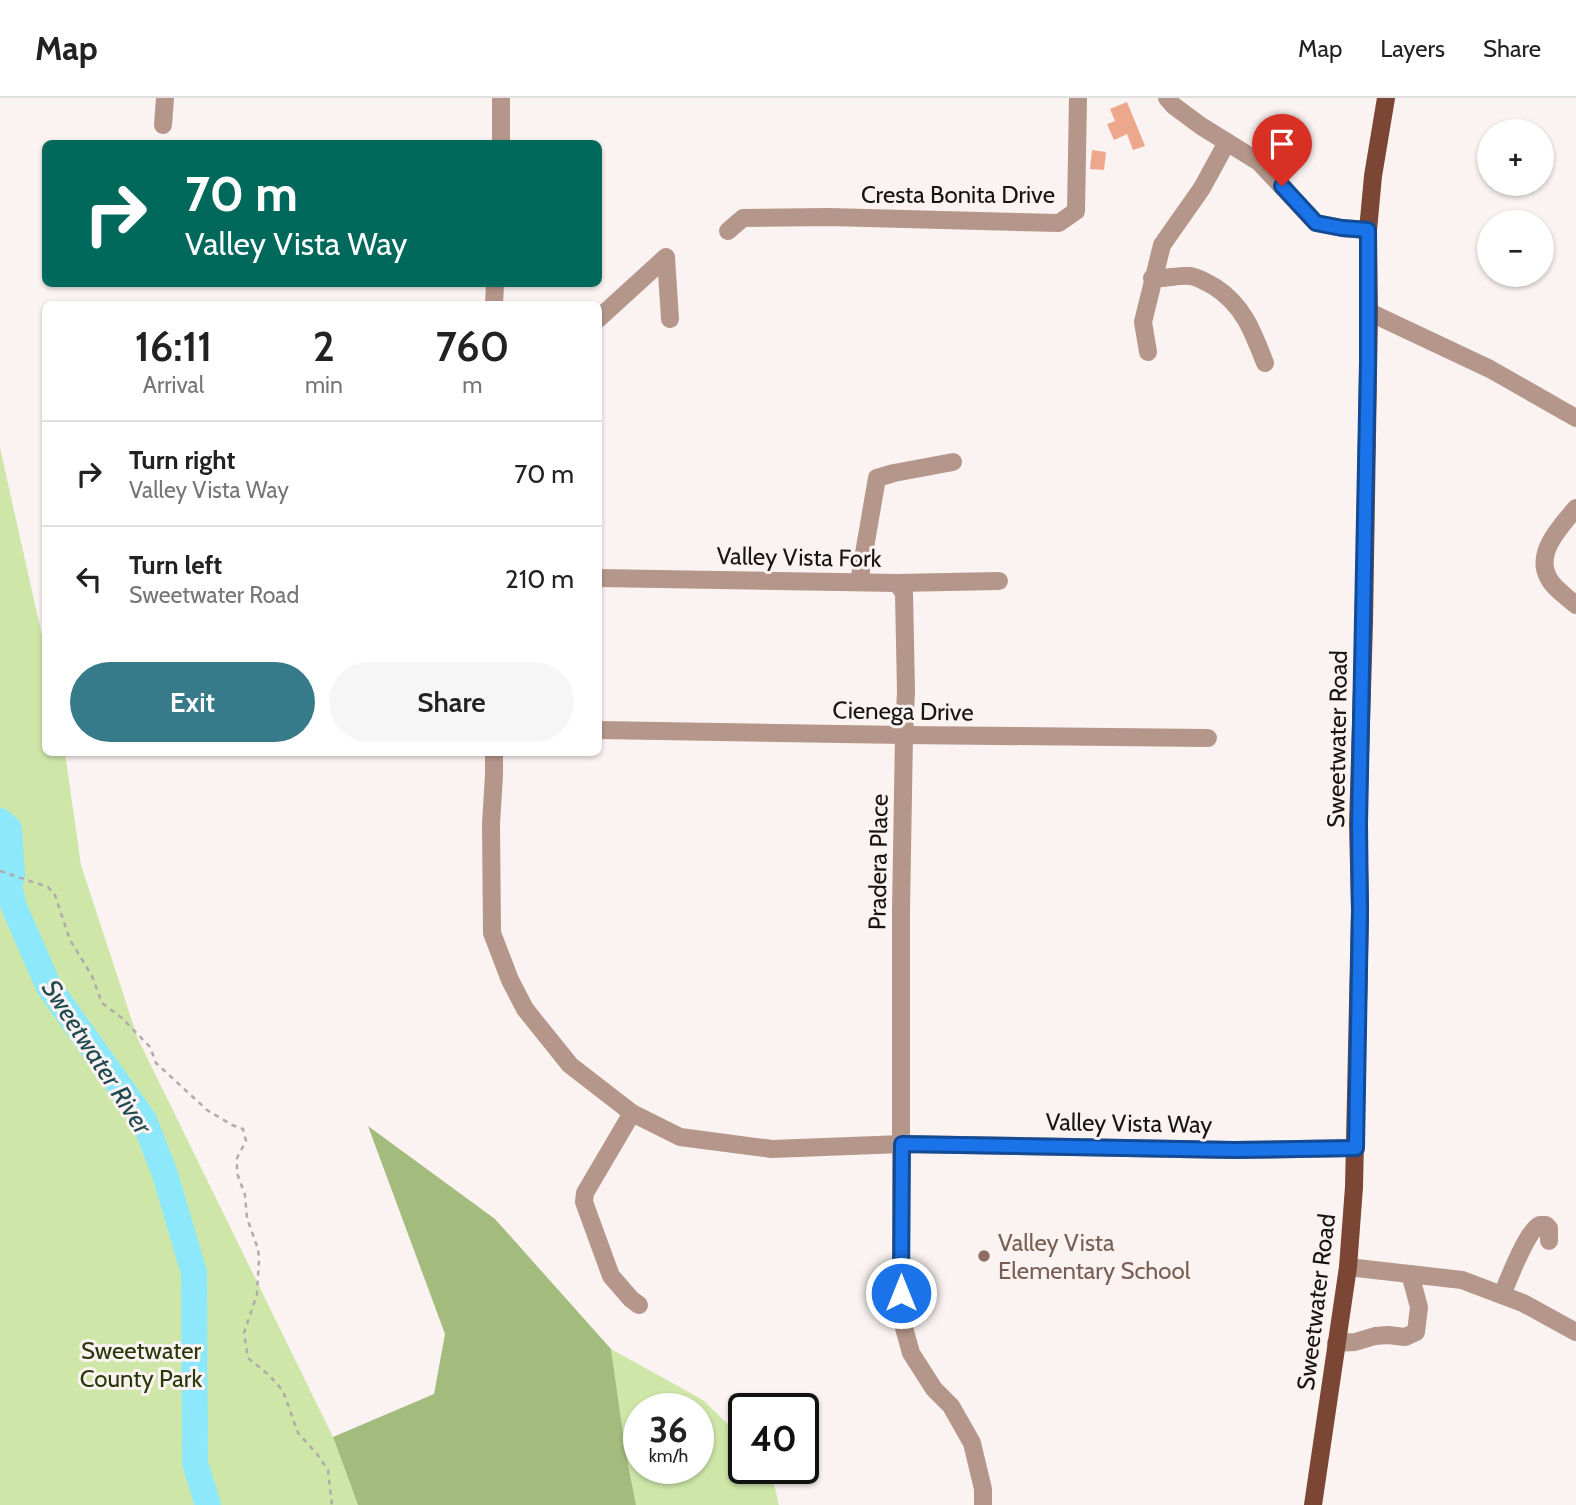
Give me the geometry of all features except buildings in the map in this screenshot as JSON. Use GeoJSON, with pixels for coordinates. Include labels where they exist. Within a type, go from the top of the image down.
{"type":"FeatureCollection","features":[{"type":"Feature","properties":{"kind":"main road","name":"Sweetwater Road"},"geometry":{"type":"LineString","coordinates":[[1313,1505],[1348,1267],[1356,1148],[1368,230],[1373,176],[1386,98]]}},
{"type":"Feature","properties":{"kind":"street"},"geometry":{"type":"LineString","coordinates":[[163,125],[165,98]]}},
{"type":"Feature","properties":{"kind":"street"},"geometry":{"type":"LineString","coordinates":[[501,98],[501,140]]}},
{"type":"Feature","properties":{"kind":"street","name":"Cresta Bonita Drive"},"geometry":{"type":"LineString","coordinates":[[728,231],[743,218],[829,217],[1059,223],[1076,211],[1078,98]]}},
{"type":"Feature","properties":{"kind":"street"},"geometry":{"type":"LineString","coordinates":[[1167,98],[1192,120],[1259,162],[1316,223],[1368,230]]}},
{"type":"Feature","properties":{"kind":"street"},"geometry":{"type":"LineString","coordinates":[[1148,352],[1143,322],[1162,245],[1202,188],[1227,142]]}},
{"type":"Feature","properties":{"kind":"street"},"geometry":{"type":"LineString","coordinates":[[602,314],[666,257],[670,319]]}},
{"type":"Feature","properties":{"kind":"street"},"geometry":{"type":"LineString","coordinates":[[1152,278],[1194,276],[1228,296],[1243,313],[1265,363]]}},
{"type":"Feature","properties":{"kind":"street"},"geometry":{"type":"LineString","coordinates":[[1369,312],[1490,369],[1576,418]]}},
{"type":"Feature","properties":{"kind":"street"},"geometry":{"type":"LineString","coordinates":[[859,582],[877,478],[953,462]]}},
{"type":"Feature","properties":{"kind":"street"},"geometry":{"type":"LineString","coordinates":[[1576,508],[1554,536],[1544,562],[1552,584],[1576,605]]}},
{"type":"Feature","properties":{"kind":"street","name":"Valley Vista Fork"},"geometry":{"type":"LineString","coordinates":[[602,578],[897,583],[999,581]]}},
{"type":"Feature","properties":{"kind":"street","name":"Pradera Place"},"geometry":{"type":"LineString","coordinates":[[897,583],[904,593],[906,691],[901,1007],[901,1317],[911,1353],[934,1389],[951,1406],[972,1443],[983,1489],[983,1505]]}},
{"type":"Feature","properties":{"kind":"street","name":"Cienega Drive"},"geometry":{"type":"LineString","coordinates":[[602,730],[1208,738]]}},
{"type":"Feature","properties":{"kind":"street","name":"Valley Vista Way"},"geometry":{"type":"LineString","coordinates":[[494,756],[491,824],[492,933],[510,979],[525,1009],[570,1065],[632,1113],[680,1137],[772,1149],[902,1144],[1234,1150],[1356,1148]]}},
{"type":"Feature","properties":{"kind":"street"},"geometry":{"type":"LineString","coordinates":[[632,1113],[585,1193],[584,1202],[611,1276],[639,1305]]}},
{"type":"Feature","properties":{"kind":"street"},"geometry":{"type":"LineString","coordinates":[[1502,1295],[1533,1231],[1540,1225],[1546,1225],[1549,1228],[1549,1241]]}},
{"type":"Feature","properties":{"kind":"street"},"geometry":{"type":"LineString","coordinates":[[1348,1267],[1462,1280],[1523,1303],[1576,1332]]}},
{"type":"Feature","properties":{"kind":"street"},"geometry":{"type":"LineString","coordinates":[[1336,1343],[1355,1342],[1375,1336],[1405,1337],[1416,1332],[1419,1307],[1410,1274]]}},
{"type":"Feature","properties":{"kind":"path"},"geometry":{"type":"LineString","coordinates":[[2,872],[48,887],[55,895],[70,940],[92,976],[102,1003],[122,1018],[150,1047],[156,1063],[207,1110],[243,1129],[246,1140],[237,1158],[237,1173],[245,1195],[247,1218],[259,1259],[257,1294],[244,1333],[248,1358],[283,1391],[298,1433],[328,1470],[332,1505]]}},
{"type":"Feature","properties":{"kind":"green space","name":"Sweetwater County Park"},"geometry":{"type":"Polygon","coordinates":[[[0,448],[42,636],[42,756],[65,756],[81,865],[138,1039],[333,1437],[358,1505],[0,1505],[0,448]]]}},
{"type":"Feature","properties":{"kind":"green space"},"geometry":{"type":"Polygon","coordinates":[[[368,1126],[495,1219],[611,1349],[623,1433],[623,1484],[632,1484],[636,1505],[358,1505],[333,1437],[434,1394],[445,1334],[368,1126]]]}},
{"type":"Feature","properties":{"kind":"green space"},"geometry":{"type":"Polygon","coordinates":[[[611,1349],[690,1393],[623,1393],[623,1433],[611,1349]]]}},
{"type":"Feature","properties":{"kind":"green space"},"geometry":{"type":"Polygon","coordinates":[[[714,1411],[728,1424],[728,1484],[774,1484],[779,1505],[636,1505],[632,1484],[714,1484],[714,1411]]]}},
{"type":"Feature","properties":{"kind":"waterway","name":"Sweetwater River"},"geometry":{"type":"LineString","coordinates":[[0,821],[9,829],[12,876],[9,886],[14,907],[49,987],[144,1120],[165,1174],[194,1273],[195,1463],[208,1505]]}},
{"type":"Feature","properties":{"kind":"place","name":"Valley Vista Elementary School"},"geometry":{"type":"Point","coordinates":[984,1256]}},
{"type":"Feature","properties":{"kind":"route"},"geometry":{"type":"LineString","coordinates":[[901,1293],[902,1144],[1234,1150],[1356,1148],[1368,230],[1316,223],[1282,186]]}}]}
